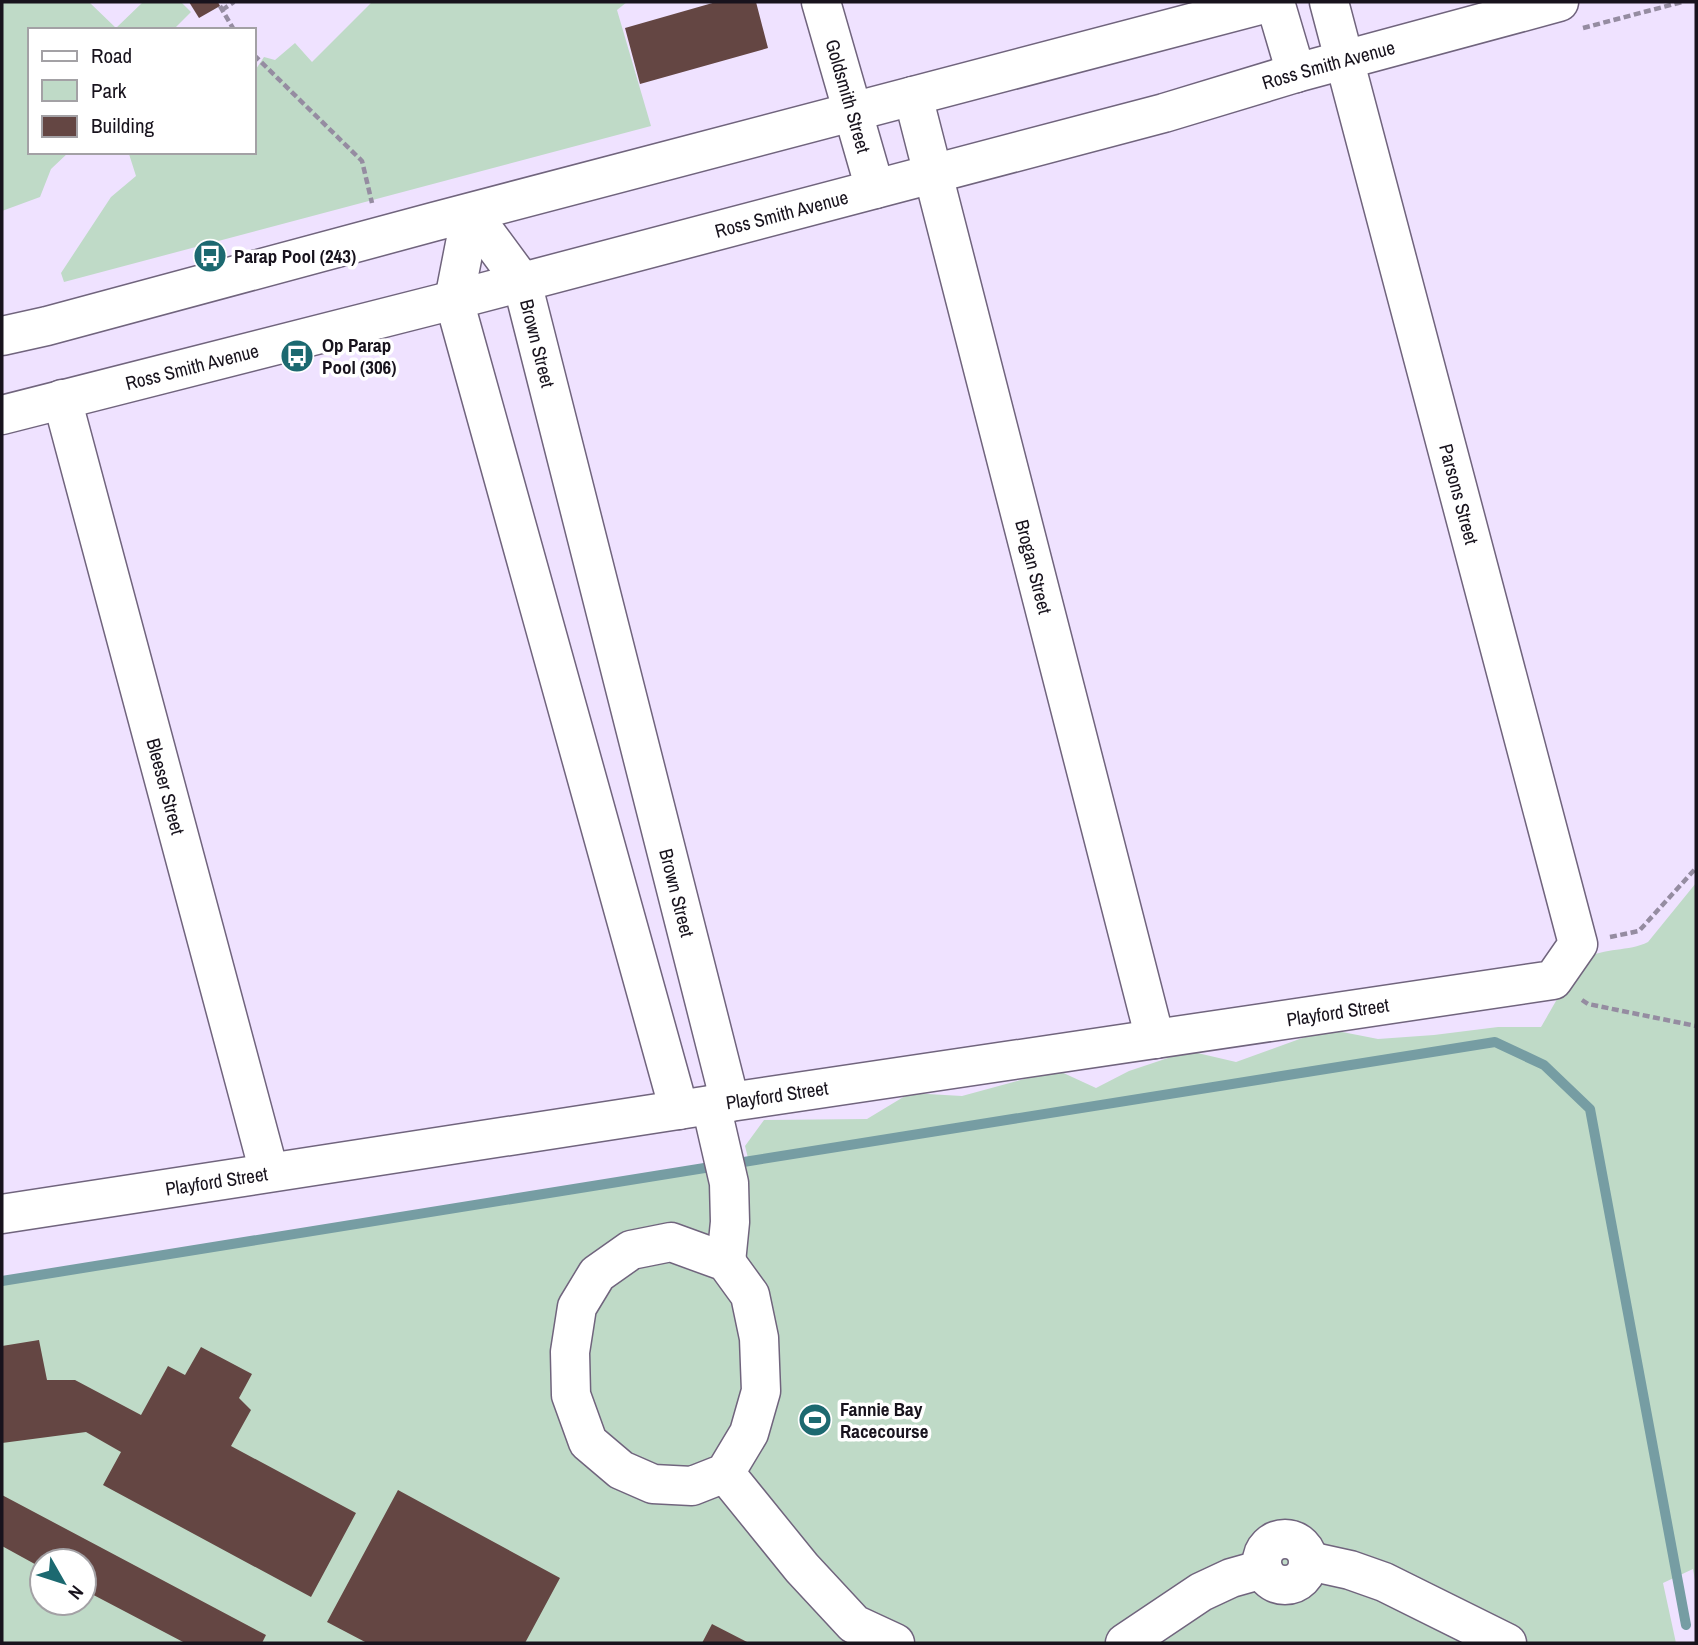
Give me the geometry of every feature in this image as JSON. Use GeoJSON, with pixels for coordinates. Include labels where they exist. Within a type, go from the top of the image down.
{"type":"FeatureCollection","features":[{"type":"Feature","properties":{"kind":"street","name":"Goldsmith Street"},"geometry":{"type":"LineString","coordinates":[[821,2],[874,189]]}},
{"type":"Feature","properties":{"kind":"street"},"geometry":{"type":"LineString","coordinates":[[2,336],[1273,2],[1296,73]]}},
{"type":"Feature","properties":{"kind":"street","name":"Parsons Street"},"geometry":{"type":"LineString","coordinates":[[1329,2],[1578,944]]}},
{"type":"Feature","properties":{"kind":"street","name":"Ross Smith Avenue"},"geometry":{"type":"LineString","coordinates":[[2,415],[454,300],[1164,113],[1296,73],[1559,2]]}},
{"type":"Feature","properties":{"kind":"street","name":"Brogan Street"},"geometry":{"type":"LineString","coordinates":[[913,96],[1155,1039]]}},
{"type":"Feature","properties":{"kind":"street"},"geometry":{"type":"LineString","coordinates":[[471,213],[454,300],[725,1166],[730,1222],[726,1262]]}},
{"type":"Feature","properties":{"kind":"street","name":"Brown Street"},"geometry":{"type":"LineString","coordinates":[[471,213],[522,282],[707,1106]]}},
{"type":"Feature","properties":{"kind":"street","name":"Bleeser Street"},"geometry":{"type":"LineString","coordinates":[[62,399],[269,1172]]}},
{"type":"Feature","properties":{"kind":"street"},"geometry":{"type":"LineString","coordinates":[[1553,980],[1578,944]]}},
{"type":"Feature","properties":{"kind":"street","name":"Playford Street"},"geometry":{"type":"LineString","coordinates":[[2,1214],[1553,980]]}},
{"type":"Feature","properties":{"kind":"street"},"geometry":{"type":"LineString","coordinates":[[671,1242],[726,1262],[750,1295],[759,1338],[761,1391],[749,1433],[725,1473],[692,1486],[653,1483],[621,1470],[588,1442],[571,1395],[570,1352],[577,1307],[597,1274],[631,1250],[671,1242]]}},
{"type":"Feature","properties":{"kind":"street"},"geometry":{"type":"LineString","coordinates":[[725,1473],[802,1568],[854,1624],[895,1643]]}},
{"type":"Feature","properties":{"kind":"street"},"geometry":{"type":"LineString","coordinates":[[1125,1643],[1201,1592],[1231,1578],[1263,1569],[1271,1580],[1289,1585],[1301,1579],[1308,1567],[1308,1561],[1350,1570],[1384,1582],[1507,1643]]}},
{"type":"Feature","properties":{"kind":"path"},"geometry":{"type":"LineString","coordinates":[[233,28],[221,8],[234,2]]}},
{"type":"Feature","properties":{"kind":"path"},"geometry":{"type":"LineString","coordinates":[[256,56],[362,162],[373,207]]}},
{"type":"Feature","properties":{"kind":"path"},"geometry":{"type":"LineString","coordinates":[[1578,944],[1639,932],[1696,868]]}},
{"type":"Feature","properties":{"kind":"path"},"geometry":{"type":"LineString","coordinates":[[1553,980],[1588,1004],[1696,1026]]}},
{"type":"Feature","properties":{"kind":"green space"},"geometry":{"type":"Polygon","coordinates":[[[2,2],[89,2],[116,28],[28,28],[28,154],[67,154],[51,169],[40,197],[2,211],[2,2]]]}},
{"type":"Feature","properties":{"kind":"green space"},"geometry":{"type":"Polygon","coordinates":[[[143,2],[181,2],[191,12],[175,28],[116,28],[143,2]]]}},
{"type":"Feature","properties":{"kind":"green space"},"geometry":{"type":"Polygon","coordinates":[[[372,2],[627,2],[617,10],[651,126],[64,282],[61,273],[111,197],[136,176],[129,154],[256,154],[256,69],[264,57],[275,60],[295,43],[312,62],[372,2]]]}},
{"type":"Feature","properties":{"kind":"green space","name":"Fannie Bay Racecourse"},"geometry":{"type":"Polygon","coordinates":[[[1696,883],[1696,1586],[1693,1569],[1663,1583],[1676,1643],[2,1643],[2,1279],[749,1162],[745,1146],[764,1120],[867,1119],[910,1093],[962,1096],[1057,1070],[1096,1088],[1129,1071],[1189,1051],[1236,1062],[1327,1029],[1378,1039],[1498,1027],[1541,1027],[1569,979],[1585,959],[1600,953],[1648,942],[1696,883]]]}},
{"type":"Feature","properties":{"kind":"building"},"geometry":{"type":"Polygon","coordinates":[[[189,2],[218,2],[220,6],[199,18],[189,2]]]}},
{"type":"Feature","properties":{"kind":"building"},"geometry":{"type":"Polygon","coordinates":[[[716,2],[756,2],[768,48],[640,84],[625,28],[716,2]]]}},
{"type":"Feature","properties":{"kind":"building"},"geometry":{"type":"Polygon","coordinates":[[[39,1340],[47,1380],[75,1380],[141,1415],[168,1366],[185,1375],[201,1347],[252,1374],[239,1398],[251,1410],[231,1446],[356,1513],[311,1597],[103,1485],[121,1452],[86,1432],[2,1443],[2,1346],[39,1340]]]}},
{"type":"Feature","properties":{"kind":"building"},"geometry":{"type":"Polygon","coordinates":[[[398,1490],[560,1578],[525,1643],[367,1643],[327,1622],[398,1490]]]}},
{"type":"Feature","properties":{"kind":"building"},"geometry":{"type":"Polygon","coordinates":[[[2,1495],[266,1635],[262,1643],[185,1643],[98,1597],[98,1547],[28,1547],[28,1560],[2,1546],[2,1495]]]}},
{"type":"Feature","properties":{"kind":"building"},"geometry":{"type":"Polygon","coordinates":[[[712,1624],[749,1643],[702,1643],[712,1624]]]}},
{"type":"Feature","properties":{"kind":"waterway"},"geometry":{"type":"LineString","coordinates":[[731,1164],[1495,1042],[1544,1065],[1590,1109],[1686,1625]]}},
{"type":"Feature","properties":{"kind":"waterway"},"geometry":{"type":"LineString","coordinates":[[2,1281],[717,1166]]}},
{"type":"Feature","properties":{"kind":"place","name":"Parap Pool (243)"},"geometry":{"type":"Point","coordinates":[210,256]}},
{"type":"Feature","properties":{"kind":"place","name":"Op Parap Pool (306)"},"geometry":{"type":"Point","coordinates":[297,356]}},
{"type":"Feature","properties":{"kind":"place","name":"Fannie Bay Racecourse"},"geometry":{"type":"Point","coordinates":[815,1420]}}]}
